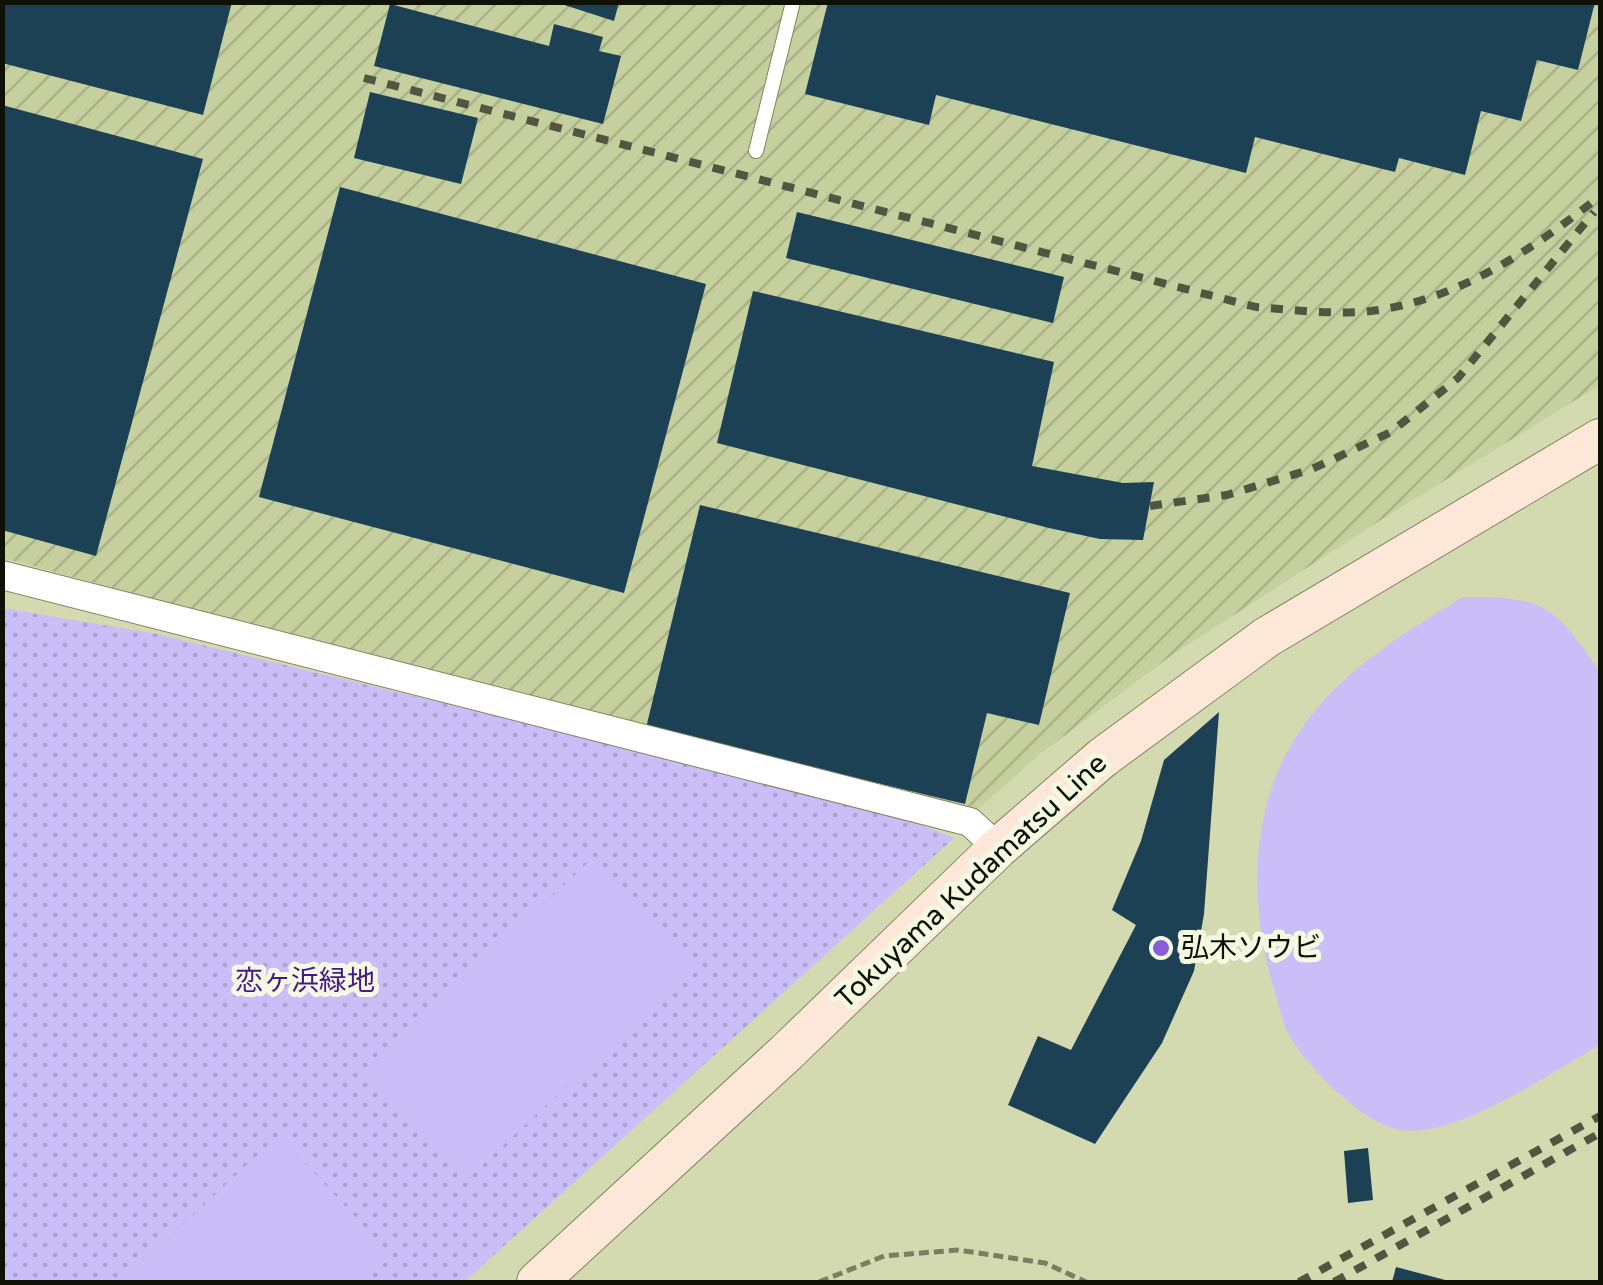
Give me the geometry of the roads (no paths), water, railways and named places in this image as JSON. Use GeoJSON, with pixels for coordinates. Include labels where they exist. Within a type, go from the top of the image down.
{"type":"FeatureCollection","features":[{"type":"Feature","properties":{"kind":"main road","name":"Tokuyama Kudamatsu Line"},"geometry":{"type":"LineString","coordinates":[[537,1282],[788,1052],[998,848],[1102,758],[1267,638],[1600,439]]}},
{"type":"Feature","properties":{"kind":"street"},"geometry":{"type":"LineString","coordinates":[[2,575],[970,822],[998,848]]}},
{"type":"Feature","properties":{"kind":"lane"},"geometry":{"type":"LineString","coordinates":[[756,151],[793,2]]}},
{"type":"Feature","properties":{"kind":"railway"},"geometry":{"type":"LineString","coordinates":[[364,78],[1256,307],[1357,312],[1434,296],[1493,270],[1600,196]]}},
{"type":"Feature","properties":{"kind":"railway"},"geometry":{"type":"LineString","coordinates":[[1150,506],[1227,495],[1312,469],[1391,432],[1458,378],[1594,212]]}},
{"type":"Feature","properties":{"kind":"railway"},"geometry":{"type":"LineString","coordinates":[[1299,1282],[1600,1116]]}},
{"type":"Feature","properties":{"kind":"railway"},"geometry":{"type":"LineString","coordinates":[[1334,1282],[1600,1133]]}},
{"type":"Feature","properties":{"kind":"place","name":"弘木ソウビ"},"geometry":{"type":"Point","coordinates":[1161,948]}},
{"type":"Feature","properties":{"kind":"park label","name":"恋ヶ浜緑地"},"geometry":{"type":"Point","coordinates":[305,981]}}]}
